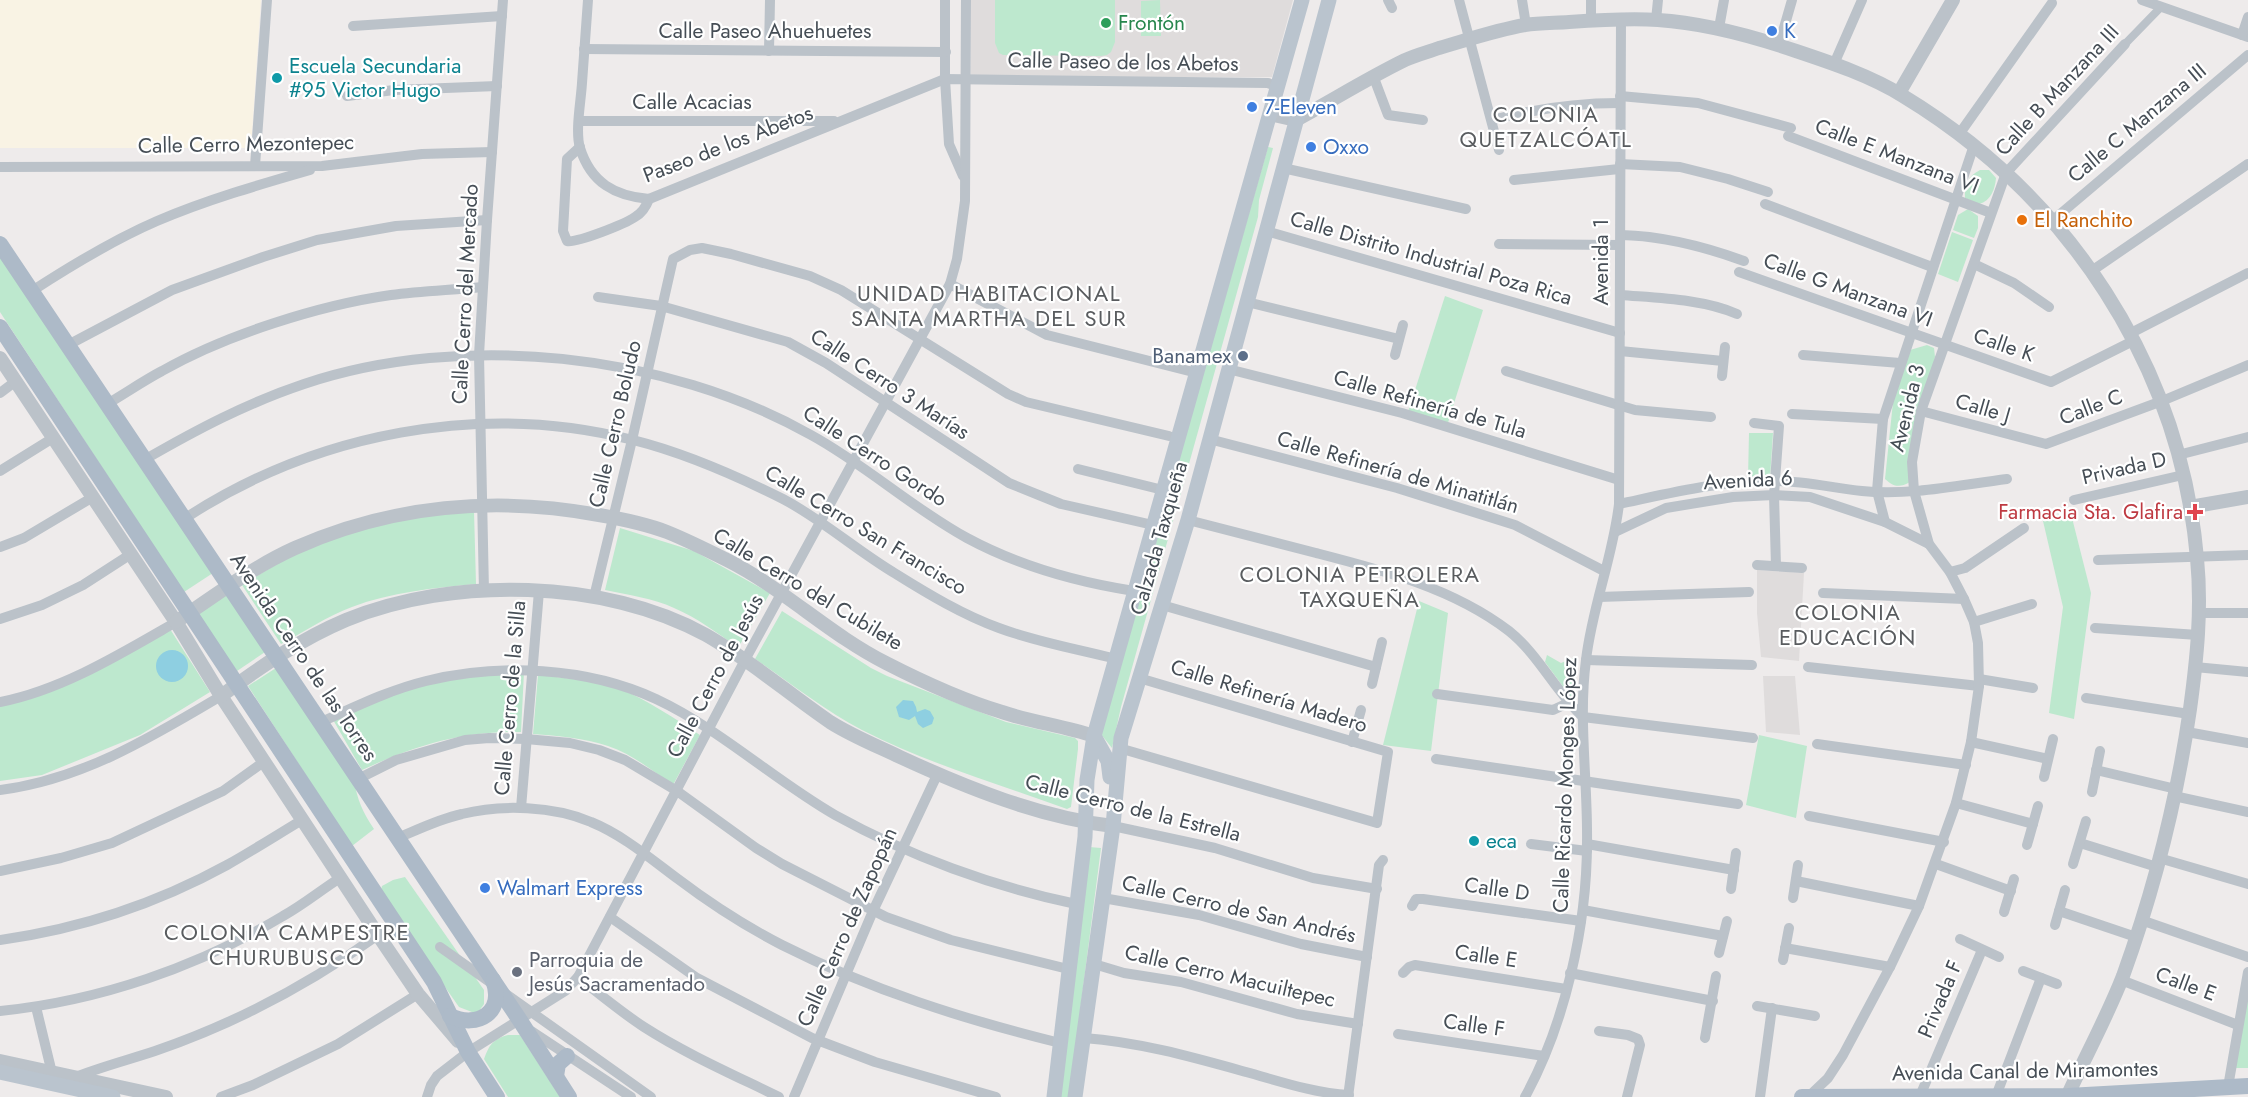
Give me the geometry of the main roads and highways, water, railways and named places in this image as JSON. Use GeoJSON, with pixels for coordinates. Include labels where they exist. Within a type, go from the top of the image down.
{"type":"FeatureCollection","features":[{"type":"Feature","properties":{"kind":"main road","name":"Calzada Taxqueña"},"geometry":{"type":"LineString","coordinates":[[1054,1097],[1068,969],[1070,902],[1086,822],[1088,780],[1094,736],[1302,0]]}},
{"type":"Feature","properties":{"kind":"main road","name":"Calzada Taxqueña"},"geometry":{"type":"LineString","coordinates":[[1075,1097],[1114,818],[1119,748],[1188,519],[1329,0]]}},
{"type":"Feature","properties":{"kind":"main road","name":"Avenida Cerro de las Torres"},"geometry":{"type":"LineString","coordinates":[[0,244],[522,1023],[569,1097]]}},
{"type":"Feature","properties":{"kind":"main road"},"geometry":{"type":"LineString","coordinates":[[0,327],[183,617],[237,684],[434,982],[468,1052],[497,1097]]}},
{"type":"Feature","properties":{"kind":"main road"},"geometry":{"type":"LineString","coordinates":[[1094,736],[1108,761],[1114,818]]}},
{"type":"Feature","properties":{"kind":"main road"},"geometry":{"type":"LineString","coordinates":[[450,1016],[469,1021],[482,1019],[488,1015],[495,998],[492,979]]}},
{"type":"Feature","properties":{"kind":"main road"},"geometry":{"type":"LineString","coordinates":[[556,1076],[558,1064],[567,1056]]}},
{"type":"Feature","properties":{"kind":"main road"},"geometry":{"type":"LineString","coordinates":[[0,1072],[113,1097]]}},
{"type":"Feature","properties":{"kind":"main road"},"geometry":{"type":"LineString","coordinates":[[0,1082],[67,1097]]}},
{"type":"Feature","properties":{"kind":"main road","name":"Avenida Canal de Miramontes"},"geometry":{"type":"LineString","coordinates":[[1802,1097],[2067,1096],[2248,1086]]}},
{"type":"Feature","properties":{"kind":"water"},"geometry":{"type":"Polygon","coordinates":[[[172,650],[183,655],[188,666],[183,677],[172,682],[161,677],[156,666],[161,655],[172,650]]]}},
{"type":"Feature","properties":{"kind":"water"},"geometry":{"type":"Polygon","coordinates":[[[903,700],[913,701],[917,712],[925,709],[930,711],[934,718],[932,724],[923,728],[918,724],[915,716],[909,720],[899,717],[896,707],[903,700]]]}},
{"type":"Feature","properties":{"kind":"place","name":"Frontón"},"geometry":{"type":"Point","coordinates":[1106,23]}},
{"type":"Feature","properties":{"kind":"place","name":"K"},"geometry":{"type":"Point","coordinates":[1772,31]}},
{"type":"Feature","properties":{"kind":"place","name":"Escuela Secundaria #95 Victor Hugo"},"geometry":{"type":"Point","coordinates":[277,78]}},
{"type":"Feature","properties":{"kind":"place","name":"7-Eleven"},"geometry":{"type":"Point","coordinates":[1252,107]}},
{"type":"Feature","properties":{"kind":"place","name":"Oxxo"},"geometry":{"type":"Point","coordinates":[1311,147]}},
{"type":"Feature","properties":{"kind":"place","name":"El Ranchito"},"geometry":{"type":"Point","coordinates":[2022,220]}},
{"type":"Feature","properties":{"kind":"place","name":"Banamex"},"geometry":{"type":"Point","coordinates":[1243,356]}},
{"type":"Feature","properties":{"kind":"place","name":"Farmacia Sta. Glafira"},"geometry":{"type":"Point","coordinates":[2195,512]}},
{"type":"Feature","properties":{"kind":"place","name":"eca"},"geometry":{"type":"Point","coordinates":[1474,841]}},
{"type":"Feature","properties":{"kind":"place","name":"Walmart Express"},"geometry":{"type":"Point","coordinates":[485,888]}},
{"type":"Feature","properties":{"kind":"place","name":"Parroquia de Jesús Sacramentado"},"geometry":{"type":"Point","coordinates":[517,972]}},
{"type":"Feature","properties":{"kind":"district","name":"COLONIA QUETZALCÓATL"},"geometry":{"type":"Point","coordinates":[1546,126]}},
{"type":"Feature","properties":{"kind":"district","name":"UNIDAD HABITACIONAL SANTA MARTHA DEL SUR"},"geometry":{"type":"Point","coordinates":[989,306]}},
{"type":"Feature","properties":{"kind":"district","name":"COLONIA PETROLERA TAXQUEÑA"},"geometry":{"type":"Point","coordinates":[1360,586]}},
{"type":"Feature","properties":{"kind":"district","name":"COLONIA EDUCACIÓN"},"geometry":{"type":"Point","coordinates":[1848,624]}},
{"type":"Feature","properties":{"kind":"district","name":"COLONIA CAMPESTRE CHURUBUSCO"},"geometry":{"type":"Point","coordinates":[287,944]}}]}
